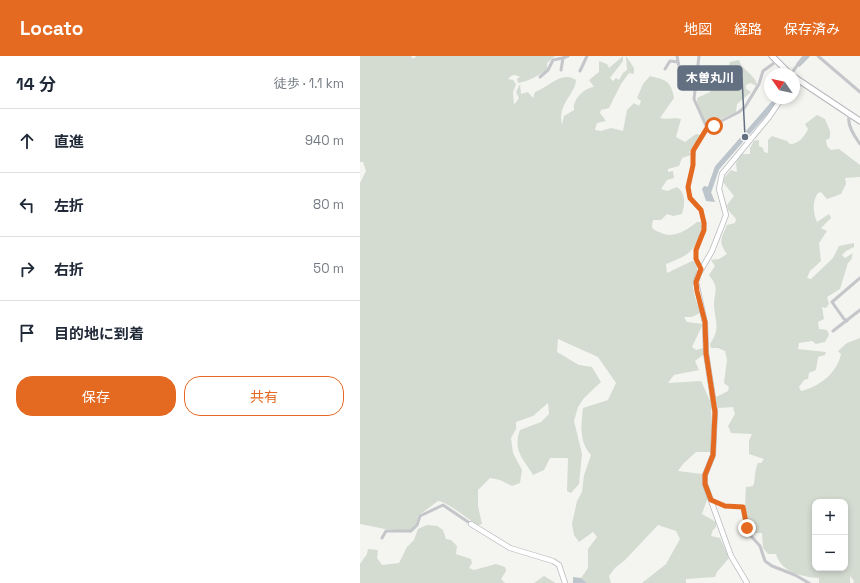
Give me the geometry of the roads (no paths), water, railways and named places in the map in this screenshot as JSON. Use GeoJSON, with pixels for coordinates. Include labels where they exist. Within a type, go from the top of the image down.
{"type":"FeatureCollection","features":[{"type":"Feature","properties":{"kind":"main road"},"geometry":{"type":"LineString","coordinates":[[772,56],[784,68]]}},
{"type":"Feature","properties":{"kind":"main road"},"geometry":{"type":"LineString","coordinates":[[800,81],[860,121]]}},
{"type":"Feature","properties":{"kind":"street"},"geometry":{"type":"LineString","coordinates":[[540,77],[548,70],[553,60],[568,56]]}},
{"type":"Feature","properties":{"kind":"street"},"geometry":{"type":"LineString","coordinates":[[580,71],[587,56]]}},
{"type":"Feature","properties":{"kind":"street"},"geometry":{"type":"LineString","coordinates":[[677,56],[679,67],[686,76],[696,78]]}},
{"type":"Feature","properties":{"kind":"street"},"geometry":{"type":"LineString","coordinates":[[699,56],[694,99],[707,128]]}},
{"type":"Feature","properties":{"kind":"street"},"geometry":{"type":"LineString","coordinates":[[795,68],[804,56]]}},
{"type":"Feature","properties":{"kind":"street"},"geometry":{"type":"LineString","coordinates":[[818,56],[860,92]]}},
{"type":"Feature","properties":{"kind":"street"},"geometry":{"type":"LineString","coordinates":[[560,70],[563,58]]}},
{"type":"Feature","properties":{"kind":"street"},"geometry":{"type":"LineString","coordinates":[[665,69],[670,61],[678,62]]}},
{"type":"Feature","properties":{"kind":"street"},"geometry":{"type":"LineString","coordinates":[[701,269],[696,259],[696,250],[704,230],[704,223],[701,210],[690,198],[688,187],[693,165],[693,151],[707,128],[739,112],[745,107],[759,84],[763,72],[776,61]]}},
{"type":"Feature","properties":{"kind":"street"},"geometry":{"type":"LineString","coordinates":[[747,583],[731,556],[705,484],[705,475],[713,455],[715,412],[706,353],[705,322],[696,282],[701,269],[712,251],[726,215],[719,189],[722,174],[778,104]]}},
{"type":"Feature","properties":{"kind":"street"},"geometry":{"type":"LineString","coordinates":[[850,114],[848,119],[852,131],[860,144]]}},
{"type":"Feature","properties":{"kind":"street"},"geometry":{"type":"LineString","coordinates":[[847,320],[844,319],[832,302],[860,278]]}},
{"type":"Feature","properties":{"kind":"street"},"geometry":{"type":"LineString","coordinates":[[833,331],[860,310]]}},
{"type":"Feature","properties":{"kind":"street"},"geometry":{"type":"LineString","coordinates":[[711,500],[725,506],[743,507],[747,528],[751,536],[760,546],[765,561],[772,566],[795,575],[808,583]]}},
{"type":"Feature","properties":{"kind":"street"},"geometry":{"type":"LineString","coordinates":[[382,538],[386,531],[411,532],[417,525],[420,516],[442,505],[510,548],[553,561],[559,565],[562,570],[565,583]]}},
{"type":"Feature","properties":{"kind":"waterway"},"geometry":{"type":"LineString","coordinates":[[799,64],[807,56]]}},
{"type":"Feature","properties":{"kind":"waterway"},"geometry":{"type":"LineString","coordinates":[[709,191],[717,168],[773,104]]}},
{"type":"Feature","properties":{"kind":"place","name":"木曽丸川"},"geometry":{"type":"Point","coordinates":[745,137]}}]}
